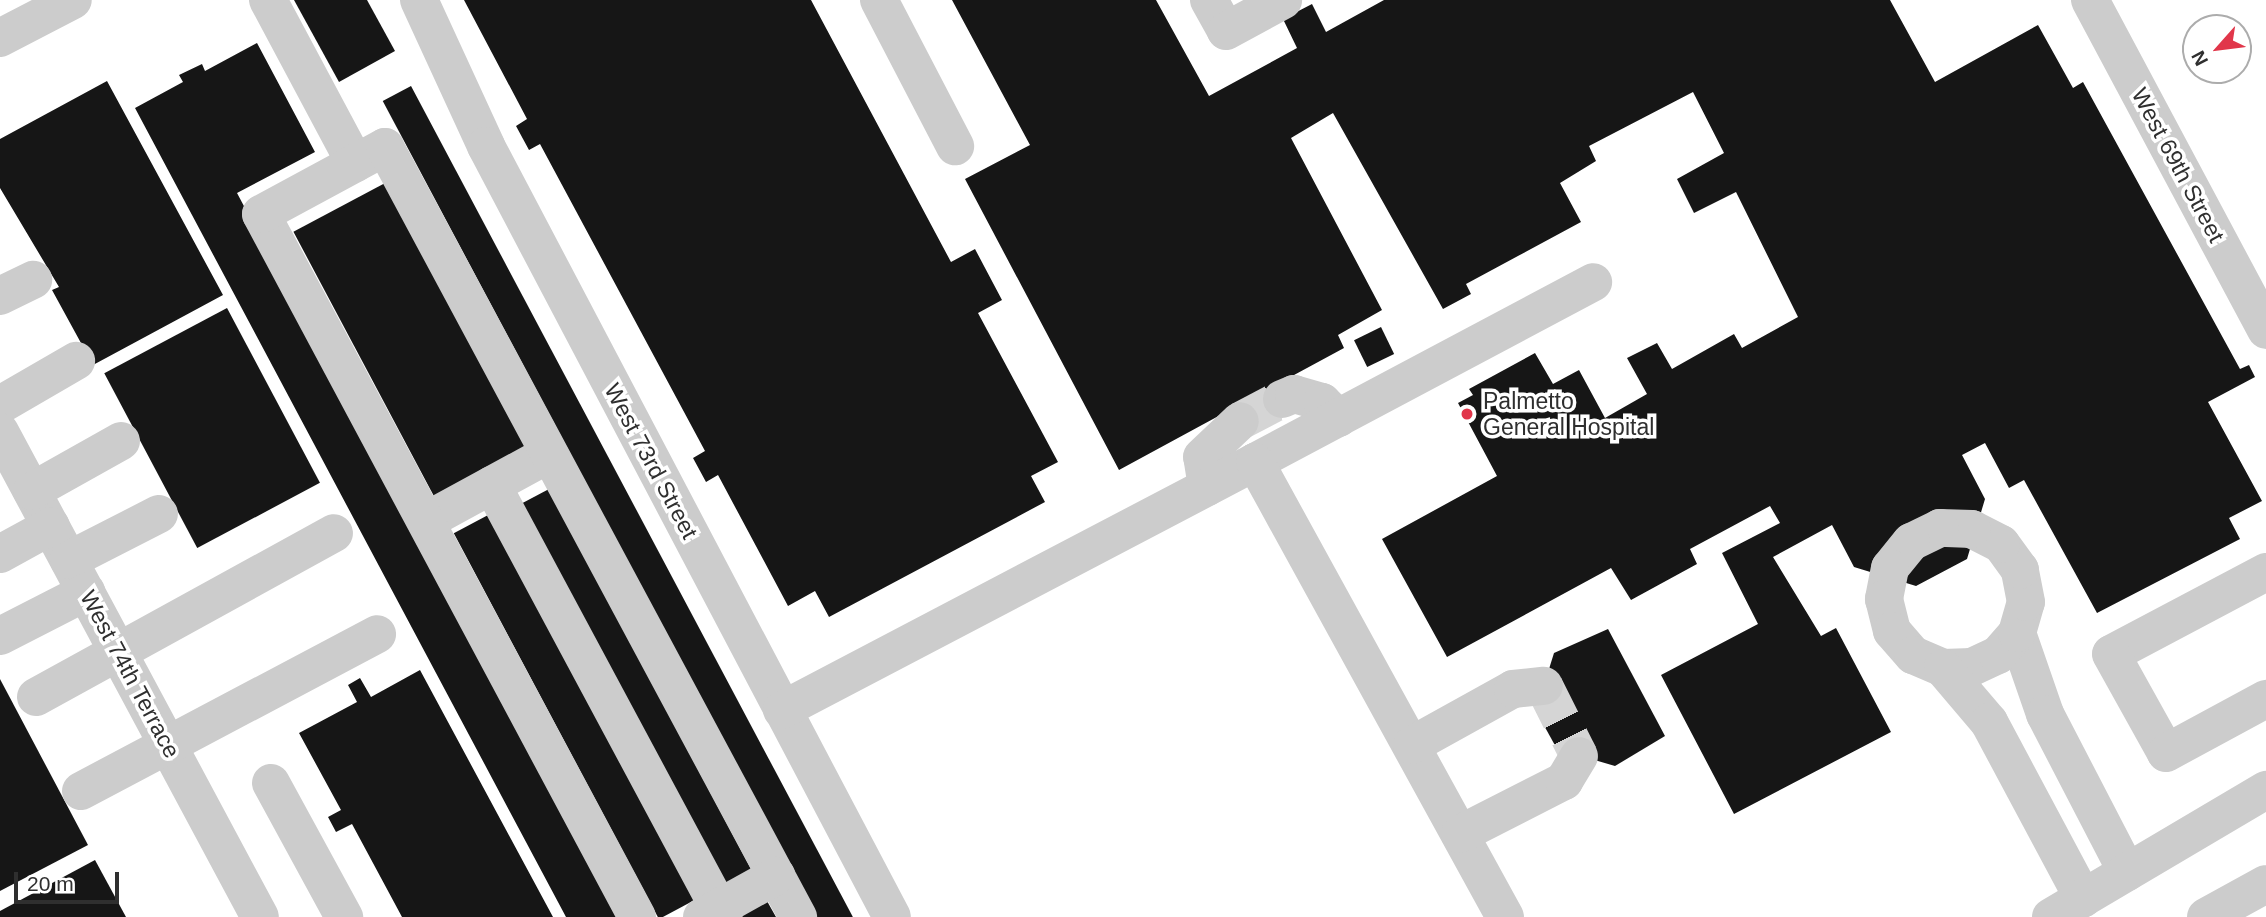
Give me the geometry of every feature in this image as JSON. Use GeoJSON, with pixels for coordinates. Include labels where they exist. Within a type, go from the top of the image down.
{"type":"FeatureCollection","features":[{"type":"Feature","properties":{"kind":"street"},"geometry":{"type":"LineString","coordinates":[[0,38],[73,0]]}},
{"type":"Feature","properties":{"kind":"street"},"geometry":{"type":"LineString","coordinates":[[268,0],[355,163]]}},
{"type":"Feature","properties":{"kind":"street","name":"West 73rd Street"},"geometry":{"type":"LineString","coordinates":[[419,0],[486,146],[892,917]]}},
{"type":"Feature","properties":{"kind":"street"},"geometry":{"type":"LineString","coordinates":[[879,0],[955,145]]}},
{"type":"Feature","properties":{"kind":"street"},"geometry":{"type":"LineString","coordinates":[[1209,0],[1226,31],[1283,0]]}},
{"type":"Feature","properties":{"kind":"street","name":"West 69th Street"},"geometry":{"type":"LineString","coordinates":[[2090,0],[2266,330]]}},
{"type":"Feature","properties":{"kind":"street"},"geometry":{"type":"LineString","coordinates":[[637,917],[261,214],[386,147],[798,917]]}},
{"type":"Feature","properties":{"kind":"street"},"geometry":{"type":"LineString","coordinates":[[782,710],[1593,282]]}},
{"type":"Feature","properties":{"kind":"street"},"geometry":{"type":"LineString","coordinates":[[0,405],[76,361]]}},
{"type":"Feature","properties":{"kind":"street"},"geometry":{"type":"LineString","coordinates":[[1282,399],[1294,394],[1322,402],[1338,418]]}},
{"type":"Feature","properties":{"kind":"street"},"geometry":{"type":"LineString","coordinates":[[1206,487],[1202,457],[1240,421]]}},
{"type":"Feature","properties":{"kind":"street"},"geometry":{"type":"LineString","coordinates":[[32,491],[121,442]]}},
{"type":"Feature","properties":{"kind":"street","name":"West 74th Terrace"},"geometry":{"type":"LineString","coordinates":[[5,452],[32,491],[260,917]]}},
{"type":"Feature","properties":{"kind":"street"},"geometry":{"type":"LineString","coordinates":[[426,522],[549,454]]}},
{"type":"Feature","properties":{"kind":"street"},"geometry":{"type":"LineString","coordinates":[[1255,462],[1505,917]]}},
{"type":"Feature","properties":{"kind":"street"},"geometry":{"type":"LineString","coordinates":[[492,485],[715,914],[776,876]]}},
{"type":"Feature","properties":{"kind":"street"},"geometry":{"type":"LineString","coordinates":[[0,636],[159,514]]}},
{"type":"Feature","properties":{"kind":"street"},"geometry":{"type":"LineString","coordinates":[[0,554],[51,526]]}},
{"type":"Feature","properties":{"kind":"street"},"geometry":{"type":"LineString","coordinates":[[2017,633],[1998,655],[1972,667],[1943,668],[1913,655],[1892,631],[1884,599],[1891,568],[1911,542],[1940,528],[1972,529],[2001,544],[2020,570],[2024,592],[2017,633],[2045,714],[2127,872]]}},
{"type":"Feature","properties":{"kind":"street"},"geometry":{"type":"LineString","coordinates":[[36,697],[334,533]]}},
{"type":"Feature","properties":{"kind":"street"},"geometry":{"type":"LineString","coordinates":[[2266,572],[2111,654],[2166,753],[2266,699]]}},
{"type":"Feature","properties":{"kind":"street"},"geometry":{"type":"LineString","coordinates":[[81,791],[167,743],[377,634]]}},
{"type":"Feature","properties":{"kind":"street"},"geometry":{"type":"LineString","coordinates":[[1943,668],[1989,722],[2083,898]]}},
{"type":"Feature","properties":{"kind":"street"},"geometry":{"type":"LineString","coordinates":[[1412,746],[1513,689],[1544,686]]}},
{"type":"Feature","properties":{"kind":"street"},"geometry":{"type":"LineString","coordinates":[[1460,834],[1564,781],[1578,755]]}},
{"type":"Feature","properties":{"kind":"street"},"geometry":{"type":"LineString","coordinates":[[271,783],[344,917]]}},
{"type":"Feature","properties":{"kind":"street"},"geometry":{"type":"LineString","coordinates":[[2051,917],[2266,790]]}},
{"type":"Feature","properties":{"kind":"street"},"geometry":{"type":"LineString","coordinates":[[2206,917],[2266,884]]}},
{"type":"Feature","properties":{"kind":"building"},"geometry":{"type":"Polygon","coordinates":[[[294,0],[367,0],[395,51],[339,82],[294,0]]]}},
{"type":"Feature","properties":{"kind":"building"},"geometry":{"type":"Polygon","coordinates":[[[464,0],[811,0],[951,262],[975,249],[1002,300],[978,313],[1058,462],[1031,476],[1045,502],[829,617],[815,591],[788,606],[718,475],[706,482],[693,458],[705,451],[540,144],[529,150],[516,126],[527,119],[464,0]]]}},
{"type":"Feature","properties":{"kind":"building"},"geometry":{"type":"Polygon","coordinates":[[[952,0],[1156,0],[1209,96],[1297,48],[1283,19],[1312,4],[1326,32],[1384,0],[1890,0],[1935,82],[2038,25],[2073,88],[2083,82],[2240,369],[2249,365],[2255,377],[2208,402],[2262,501],[2229,518],[2240,539],[2097,613],[2024,480],[2009,488],[1985,443],[1962,455],[1985,499],[1967,559],[1916,586],[1854,567],[1832,525],[1773,557],[1821,636],[1836,628],[1891,732],[1734,814],[1661,675],[1758,624],[1722,553],[1780,523],[1770,506],[1690,549],[1697,564],[1631,600],[1611,568],[1447,657],[1382,539],[1497,476],[1458,403],[1473,395],[1469,389],[1535,353],[1553,384],[1579,370],[1605,418],[1647,394],[1627,358],[1657,343],[1672,369],[1734,334],[1742,348],[1798,317],[1736,192],[1694,213],[1677,179],[1724,153],[1693,92],[1589,146],[1596,161],[1560,183],[1581,222],[1466,284],[1471,294],[1443,309],[1333,113],[1291,138],[1382,310],[1338,335],[1344,348],[1119,470],[965,179],[1030,145],[952,0]]]}},
{"type":"Feature","properties":{"kind":"building"},"geometry":{"type":"Polygon","coordinates":[[[257,43],[315,152],[237,193],[622,917],[566,917],[135,108],[183,82],[179,75],[202,64],[205,71],[257,43]]]}},
{"type":"Feature","properties":{"kind":"building"},"geometry":{"type":"Polygon","coordinates":[[[107,81],[223,295],[93,365],[52,290],[59,287],[0,188],[0,139],[107,81]]]}},
{"type":"Feature","properties":{"kind":"building"},"geometry":{"type":"Polygon","coordinates":[[[411,86],[853,917],[817,917],[383,101],[411,86]]]}},
{"type":"Feature","properties":{"kind":"building"},"geometry":{"type":"Polygon","coordinates":[[[387,182],[528,447],[434,497],[293,232],[387,182]]]}},
{"type":"Feature","properties":{"kind":"building"},"geometry":{"type":"Polygon","coordinates":[[[227,308],[320,483],[197,548],[104,373],[227,308]]]}},
{"type":"Feature","properties":{"kind":"building"},"geometry":{"type":"Polygon","coordinates":[[[1381,327],[1394,354],[1367,367],[1354,340],[1381,327]]]}},
{"type":"Feature","properties":{"kind":"building"},"geometry":{"type":"Polygon","coordinates":[[[549,489],[752,870],[724,885],[522,504],[549,489]]]}},
{"type":"Feature","properties":{"kind":"building"},"geometry":{"type":"Polygon","coordinates":[[[490,514],[695,900],[663,917],[658,917],[454,533],[490,514]]]}},
{"type":"Feature","properties":{"kind":"building"},"geometry":{"type":"Polygon","coordinates":[[[1608,629],[1665,736],[1615,766],[1557,749],[1536,711],[1554,653],[1608,629]]]}},
{"type":"Feature","properties":{"kind":"building"},"geometry":{"type":"Polygon","coordinates":[[[420,670],[553,917],[402,917],[352,824],[336,832],[328,817],[341,810],[299,733],[357,702],[348,685],[360,678],[371,697],[420,670]]]}},
{"type":"Feature","properties":{"kind":"building"},"geometry":{"type":"Polygon","coordinates":[[[0,679],[88,845],[0,891],[0,679]]]}},
{"type":"Feature","properties":{"kind":"building"},"geometry":{"type":"Polygon","coordinates":[[[95,860],[126,917],[0,917],[0,911],[95,860]]]}},
{"type":"Feature","properties":{"kind":"building"},"geometry":{"type":"Polygon","coordinates":[[[767,901],[776,917],[737,917],[767,901]]]}},
{"type":"Feature","properties":{"kind":"tunnel"},"geometry":{"type":"LineString","coordinates":[[1240,421],[1282,399]]}},
{"type":"Feature","properties":{"kind":"tunnel"},"geometry":{"type":"LineString","coordinates":[[1544,686],[1579,756]]}},
{"type":"Feature","properties":{"kind":"place","name":"Palmetto General Hospital"},"geometry":{"type":"Point","coordinates":[1467,414]}}]}
